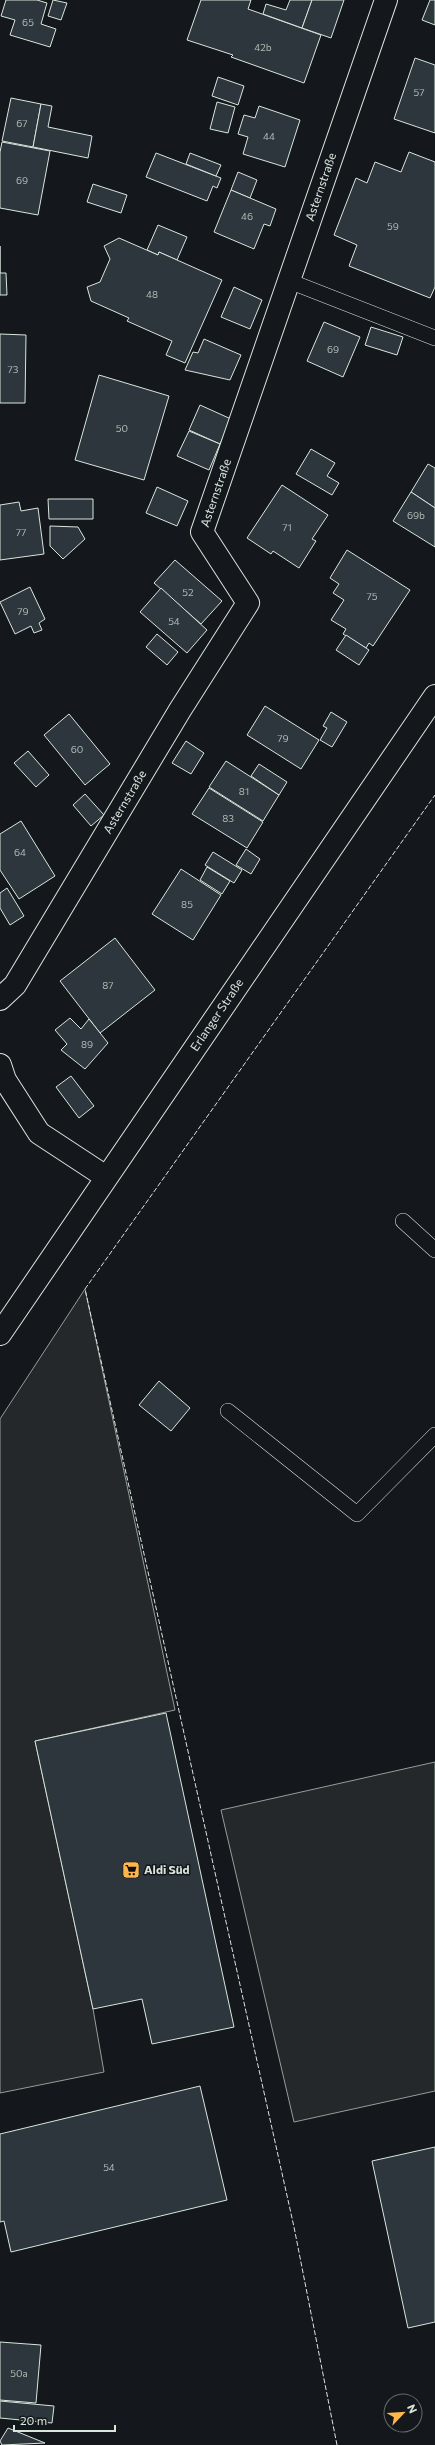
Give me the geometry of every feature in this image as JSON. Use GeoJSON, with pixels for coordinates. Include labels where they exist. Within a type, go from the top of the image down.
{"type":"FeatureCollection","features":[{"type":"Feature","properties":{"kind":"street","name":"Asternstraße"},"geometry":{"type":"LineString","coordinates":[[0,999],[15,985],[180,710],[248,603],[202,532],[386,0]]}},
{"type":"Feature","properties":{"kind":"street","name":"Erlanger Straße"},"geometry":{"type":"LineString","coordinates":[[0,1334],[435,696]]}},
{"type":"Feature","properties":{"kind":"street"},"geometry":{"type":"LineString","coordinates":[[0,1065],[5,1080],[39,1133],[106,1177]]}},
{"type":"Feature","properties":{"kind":"lane"},"geometry":{"type":"LineString","coordinates":[[288,281],[435,338]]}},
{"type":"Feature","properties":{"kind":"lane"},"geometry":{"type":"LineString","coordinates":[[403,1222],[435,1250]]}},
{"type":"Feature","properties":{"kind":"lane"},"geometry":{"type":"LineString","coordinates":[[228,1411],[357,1514],[435,1435]]}},
{"type":"Feature","properties":{"kind":"shaded area"},"geometry":{"type":"Polygon","coordinates":[[[85,1289],[175,1710],[35,1741],[93,2009],[104,2072],[0,2093],[0,1419],[85,1289]]]}},
{"type":"Feature","properties":{"kind":"shaded area"},"geometry":{"type":"Polygon","coordinates":[[[435,1762],[435,2091],[294,2122],[221,1810],[435,1762]]]}},
{"type":"Feature","properties":{"kind":"building"},"geometry":{"type":"Polygon","coordinates":[[[6,0],[37,0],[47,3],[41,24],[56,29],[50,47],[10,35],[15,20],[1,16],[6,0]]]}},
{"type":"Feature","properties":{"kind":"building"},"geometry":{"type":"Polygon","coordinates":[[[53,0],[67,3],[61,20],[48,16],[53,0]]]}},
{"type":"Feature","properties":{"kind":"building"},"geometry":{"type":"Polygon","coordinates":[[[201,0],[251,0],[248,9],[321,35],[304,83],[231,57],[233,55],[187,40],[201,0]]]}},
{"type":"Feature","properties":{"kind":"building"},"geometry":{"type":"Polygon","coordinates":[[[290,0],[312,0],[302,28],[263,14],[266,4],[286,10],[290,0]]]}},
{"type":"Feature","properties":{"kind":"building"},"geometry":{"type":"Polygon","coordinates":[[[312,0],[344,0],[331,38],[302,28],[312,0]]]}},
{"type":"Feature","properties":{"kind":"building"},"geometry":{"type":"Polygon","coordinates":[[[430,0],[435,0],[435,25],[422,20],[430,0]]]}},
{"type":"Feature","properties":{"kind":"building"},"geometry":{"type":"Polygon","coordinates":[[[415,58],[435,65],[435,133],[394,119],[415,58]]]}},
{"type":"Feature","properties":{"kind":"building"},"geometry":{"type":"Polygon","coordinates":[[[218,77],[244,86],[238,105],[212,96],[218,77]]]}},
{"type":"Feature","properties":{"kind":"building"},"geometry":{"type":"Polygon","coordinates":[[[11,98],[41,104],[33,147],[2,141],[11,98]]]}},
{"type":"Feature","properties":{"kind":"building"},"geometry":{"type":"Polygon","coordinates":[[[217,102],[235,107],[228,133],[210,129],[217,102]]]}},
{"type":"Feature","properties":{"kind":"building"},"geometry":{"type":"Polygon","coordinates":[[[41,104],[52,106],[48,127],[92,136],[88,158],[33,147],[41,104]]]}},
{"type":"Feature","properties":{"kind":"building"},"geometry":{"type":"Polygon","coordinates":[[[259,106],[300,120],[285,167],[243,154],[248,137],[238,134],[244,115],[255,118],[259,106]]]}},
{"type":"Feature","properties":{"kind":"building"},"geometry":{"type":"Polygon","coordinates":[[[2,142],[50,151],[38,215],[0,208],[0,152],[2,142]]]}},
{"type":"Feature","properties":{"kind":"building"},"geometry":{"type":"Polygon","coordinates":[[[409,152],[435,162],[435,287],[430,298],[349,266],[357,245],[334,235],[356,178],[367,183],[375,162],[401,172],[409,152]]]}},
{"type":"Feature","properties":{"kind":"building"},"geometry":{"type":"Polygon","coordinates":[[[156,153],[221,178],[217,188],[213,186],[207,201],[146,177],[156,153]]]}},
{"type":"Feature","properties":{"kind":"building"},"geometry":{"type":"Polygon","coordinates":[[[190,153],[221,165],[216,176],[186,164],[190,153]]]}},
{"type":"Feature","properties":{"kind":"building"},"geometry":{"type":"Polygon","coordinates":[[[238,172],[257,180],[250,198],[231,190],[238,172]]]}},
{"type":"Feature","properties":{"kind":"building"},"geometry":{"type":"Polygon","coordinates":[[[93,184],[127,195],[121,213],[87,202],[93,184]]]}},
{"type":"Feature","properties":{"kind":"building"},"geometry":{"type":"Polygon","coordinates":[[[231,190],[276,209],[270,226],[264,224],[254,249],[214,232],[231,190]]]}},
{"type":"Feature","properties":{"kind":"building"},"geometry":{"type":"Polygon","coordinates":[[[158,225],[187,237],[177,260],[159,252],[158,255],[147,250],[158,225]]]}},
{"type":"Feature","properties":{"kind":"building"},"geometry":{"type":"Polygon","coordinates":[[[119,238],[158,255],[159,252],[222,280],[185,363],[166,355],[172,341],[127,321],[129,318],[91,301],[87,287],[100,282],[110,259],[104,246],[119,238]]]}},
{"type":"Feature","properties":{"kind":"building"},"geometry":{"type":"Polygon","coordinates":[[[0,273],[6,273],[7,295],[0,295],[0,273]]]}},
{"type":"Feature","properties":{"kind":"building"},"geometry":{"type":"Polygon","coordinates":[[[234,287],[262,300],[250,329],[221,317],[234,287]]]}},
{"type":"Feature","properties":{"kind":"building"},"geometry":{"type":"Polygon","coordinates":[[[324,322],[360,337],[343,377],[307,361],[324,322]]]}},
{"type":"Feature","properties":{"kind":"building"},"geometry":{"type":"Polygon","coordinates":[[[371,327],[403,337],[397,355],[365,345],[371,327]]]}},
{"type":"Feature","properties":{"kind":"building"},"geometry":{"type":"Polygon","coordinates":[[[0,334],[26,335],[25,403],[0,403],[0,334]]]}},
{"type":"Feature","properties":{"kind":"building"},"geometry":{"type":"Polygon","coordinates":[[[204,339],[241,355],[230,380],[185,370],[193,352],[198,353],[204,339]]]}},
{"type":"Feature","properties":{"kind":"building"},"geometry":{"type":"Polygon","coordinates":[[[99,375],[169,396],[144,480],[75,460],[99,375]]]}},
{"type":"Feature","properties":{"kind":"building"},"geometry":{"type":"Polygon","coordinates":[[[200,405],[231,419],[220,444],[189,430],[200,405]]]}},
{"type":"Feature","properties":{"kind":"building"},"geometry":{"type":"Polygon","coordinates":[[[189,431],[220,444],[209,470],[177,456],[189,431]]]}},
{"type":"Feature","properties":{"kind":"building"},"geometry":{"type":"Polygon","coordinates":[[[311,449],[335,463],[327,476],[339,483],[332,495],[296,474],[311,449]]]}},
{"type":"Feature","properties":{"kind":"building"},"geometry":{"type":"Polygon","coordinates":[[[428,464],[435,468],[435,508],[411,492],[428,464]]]}},
{"type":"Feature","properties":{"kind":"building"},"geometry":{"type":"Polygon","coordinates":[[[282,485],[328,515],[312,539],[316,541],[299,568],[273,551],[271,554],[247,538],[282,485]]]}},
{"type":"Feature","properties":{"kind":"building"},"geometry":{"type":"Polygon","coordinates":[[[157,487],[188,501],[177,526],[146,513],[157,487]]]}},
{"type":"Feature","properties":{"kind":"building"},"geometry":{"type":"Polygon","coordinates":[[[411,492],[435,508],[435,547],[393,521],[411,492]]]}},
{"type":"Feature","properties":{"kind":"building"},"geometry":{"type":"Polygon","coordinates":[[[48,499],[93,499],[93,519],[49,519],[48,499]]]}},
{"type":"Feature","properties":{"kind":"building"},"geometry":{"type":"Polygon","coordinates":[[[19,502],[21,511],[38,508],[44,554],[0,560],[0,505],[19,502]]]}},
{"type":"Feature","properties":{"kind":"building"},"geometry":{"type":"Polygon","coordinates":[[[50,526],[78,527],[85,539],[63,559],[50,546],[50,526]]]}},
{"type":"Feature","properties":{"kind":"building"},"geometry":{"type":"Polygon","coordinates":[[[347,550],[410,590],[373,646],[369,643],[366,648],[343,634],[346,629],[331,620],[344,600],[333,593],[339,584],[330,578],[347,550]]]}},
{"type":"Feature","properties":{"kind":"building"},"geometry":{"type":"Polygon","coordinates":[[[175,560],[222,601],[201,624],[154,583],[175,560]]]}},
{"type":"Feature","properties":{"kind":"building"},"geometry":{"type":"Polygon","coordinates":[[[30,587],[45,619],[39,623],[42,630],[34,633],[31,626],[15,634],[0,602],[30,587]]]}},
{"type":"Feature","properties":{"kind":"building"},"geometry":{"type":"Polygon","coordinates":[[[161,588],[207,630],[187,653],[140,612],[161,588]]]}},
{"type":"Feature","properties":{"kind":"building"},"geometry":{"type":"Polygon","coordinates":[[[157,634],[178,652],[167,665],[146,647],[157,634]]]}},
{"type":"Feature","properties":{"kind":"building"},"geometry":{"type":"Polygon","coordinates":[[[346,635],[369,650],[359,665],[336,650],[346,635]]]}},
{"type":"Feature","properties":{"kind":"building"},"geometry":{"type":"Polygon","coordinates":[[[265,706],[319,740],[301,769],[247,735],[265,706]]]}},
{"type":"Feature","properties":{"kind":"building"},"geometry":{"type":"Polygon","coordinates":[[[331,712],[347,722],[332,747],[320,740],[327,728],[323,726],[331,712]]]}},
{"type":"Feature","properties":{"kind":"building"},"geometry":{"type":"Polygon","coordinates":[[[69,714],[110,764],[85,785],[44,735],[69,714]]]}},
{"type":"Feature","properties":{"kind":"building"},"geometry":{"type":"Polygon","coordinates":[[[186,741],[204,753],[191,774],[172,763],[186,741]]]}},
{"type":"Feature","properties":{"kind":"building"},"geometry":{"type":"Polygon","coordinates":[[[28,751],[49,775],[36,787],[14,763],[28,751]]]}},
{"type":"Feature","properties":{"kind":"building"},"geometry":{"type":"Polygon","coordinates":[[[226,761],[279,795],[263,821],[209,787],[226,761]]]}},
{"type":"Feature","properties":{"kind":"building"},"geometry":{"type":"Polygon","coordinates":[[[259,764],[287,782],[279,795],[251,776],[259,764]]]}},
{"type":"Feature","properties":{"kind":"building"},"geometry":{"type":"Polygon","coordinates":[[[209,788],[263,822],[247,848],[192,814],[209,788]]]}},
{"type":"Feature","properties":{"kind":"building"},"geometry":{"type":"Polygon","coordinates":[[[85,794],[104,815],[91,826],[73,805],[85,794]]]}},
{"type":"Feature","properties":{"kind":"building"},"geometry":{"type":"Polygon","coordinates":[[[21,821],[55,876],[19,899],[0,870],[0,834],[21,821]]]}},
{"type":"Feature","properties":{"kind":"building"},"geometry":{"type":"Polygon","coordinates":[[[246,849],[260,859],[251,874],[236,865],[246,849]]]}},
{"type":"Feature","properties":{"kind":"building"},"geometry":{"type":"Polygon","coordinates":[[[213,852],[242,870],[234,883],[205,865],[213,852]]]}},
{"type":"Feature","properties":{"kind":"building"},"geometry":{"type":"Polygon","coordinates":[[[207,867],[230,881],[222,894],[200,880],[207,867]]]}},
{"type":"Feature","properties":{"kind":"building"},"geometry":{"type":"Polygon","coordinates":[[[181,869],[221,895],[193,940],[152,914],[181,869]]]}},
{"type":"Feature","properties":{"kind":"building"},"geometry":{"type":"Polygon","coordinates":[[[7,888],[24,916],[10,925],[0,908],[0,893],[7,888]]]}},
{"type":"Feature","properties":{"kind":"building"},"geometry":{"type":"Polygon","coordinates":[[[115,938],[155,990],[100,1033],[60,981],[115,938]]]}},
{"type":"Feature","properties":{"kind":"building"},"geometry":{"type":"Polygon","coordinates":[[[70,1018],[81,1029],[89,1019],[108,1043],[85,1069],[61,1050],[67,1044],[55,1030],[70,1018]]]}},
{"type":"Feature","properties":{"kind":"building"},"geometry":{"type":"Polygon","coordinates":[[[71,1076],[94,1106],[79,1118],[56,1087],[71,1076]]]}},
{"type":"Feature","properties":{"kind":"building"},"geometry":{"type":"Polygon","coordinates":[[[159,1381],[190,1408],[171,1431],[139,1405],[159,1381]]]}},
{"type":"Feature","properties":{"kind":"building","name":"Aldi Süd"},"geometry":{"type":"Polygon","coordinates":[[[166,1713],[234,2027],[152,2044],[142,1999],[93,2009],[35,1741],[166,1713]]]}},
{"type":"Feature","properties":{"kind":"building"},"geometry":{"type":"Polygon","coordinates":[[[200,2086],[227,2200],[11,2252],[4,2221],[0,2222],[0,2134],[200,2086]]]}},
{"type":"Feature","properties":{"kind":"building"},"geometry":{"type":"Polygon","coordinates":[[[435,2147],[435,2322],[408,2328],[372,2161],[435,2147]]]}},
{"type":"Feature","properties":{"kind":"building"},"geometry":{"type":"Polygon","coordinates":[[[0,2342],[41,2345],[36,2403],[0,2400],[0,2342]]]}},
{"type":"Feature","properties":{"kind":"building"},"geometry":{"type":"Polygon","coordinates":[[[0,2401],[54,2406],[52,2423],[0,2418],[0,2401]]]}},
{"type":"Feature","properties":{"kind":"building"},"geometry":{"type":"Polygon","coordinates":[[[8,2428],[45,2443],[2,2445],[0,2441],[8,2428]]]}},
{"type":"Feature","properties":{"kind":"fence"},"geometry":{"type":"LineString","coordinates":[[337,2445],[294,2227],[85,1289],[435,795]]}},
{"type":"Feature","properties":{"kind":"place","name":"Aldi Süd"},"geometry":{"type":"Point","coordinates":[131,1870]}}]}
